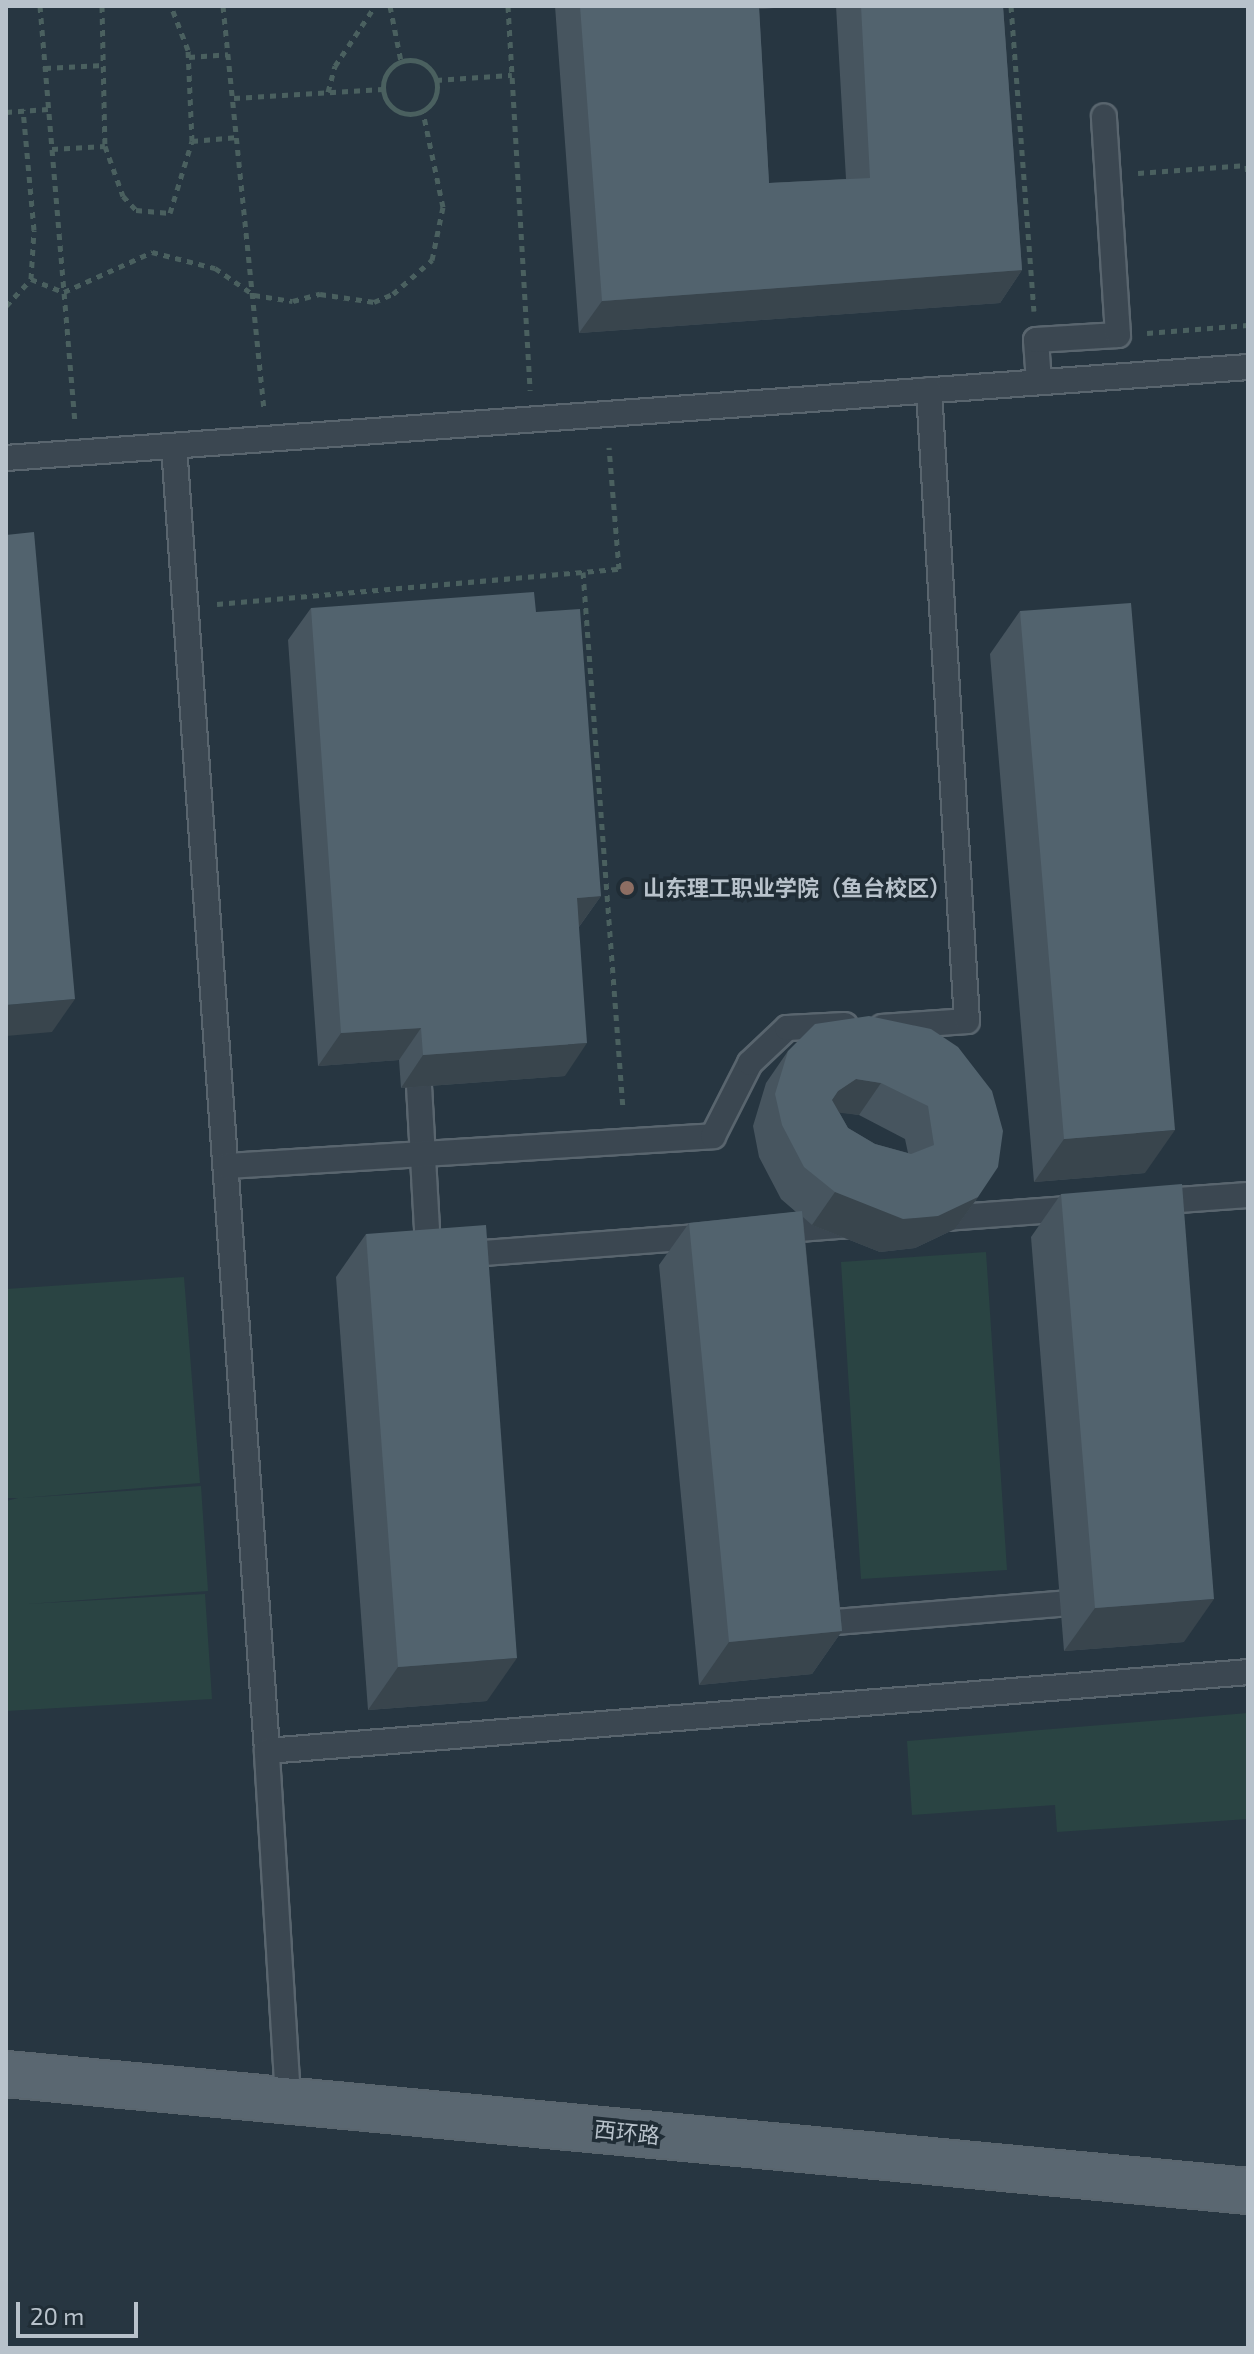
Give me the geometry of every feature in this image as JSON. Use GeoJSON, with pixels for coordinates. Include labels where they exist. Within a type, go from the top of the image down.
{"type":"FeatureCollection","features":[{"type":"Feature","properties":{"kind":"main road","name":"西环路"},"geometry":{"type":"LineString","coordinates":[[6,2074],[288,2098],[1248,2191]]}},
{"type":"Feature","properties":{"kind":"lane"},"geometry":{"type":"LineString","coordinates":[[1039,382],[1036,340],[1118,335],[1104,116]]}},
{"type":"Feature","properties":{"kind":"lane"},"geometry":{"type":"LineString","coordinates":[[6,458],[1248,367]]}},
{"type":"Feature","properties":{"kind":"lane"},"geometry":{"type":"LineString","coordinates":[[227,1166],[713,1136],[750,1063],[787,1028],[967,1021],[929,390]]}},
{"type":"Feature","properties":{"kind":"lane"},"geometry":{"type":"LineString","coordinates":[[174,446],[227,1166],[288,2098]]}},
{"type":"Feature","properties":{"kind":"lane"},"geometry":{"type":"LineString","coordinates":[[419,1086],[429,1263],[870,1224]]}},
{"type":"Feature","properties":{"kind":"lane"},"geometry":{"type":"LineString","coordinates":[[901,1221],[1248,1195]]}},
{"type":"Feature","properties":{"kind":"lane"},"geometry":{"type":"LineString","coordinates":[[808,1624],[1061,1604]]}},
{"type":"Feature","properties":{"kind":"lane"},"geometry":{"type":"LineString","coordinates":[[267,1751],[1248,1672]]}},
{"type":"Feature","properties":{"kind":"path"},"geometry":{"type":"LineString","coordinates":[[40,6],[77,453]]}},
{"type":"Feature","properties":{"kind":"path"},"geometry":{"type":"LineString","coordinates":[[102,6],[105,146],[123,196],[136,210],[170,213],[192,141],[189,57],[171,6]]}},
{"type":"Feature","properties":{"kind":"path"},"geometry":{"type":"LineString","coordinates":[[223,6],[266,439]]}},
{"type":"Feature","properties":{"kind":"path"},"geometry":{"type":"LineString","coordinates":[[328,92],[335,66],[375,6]]}},
{"type":"Feature","properties":{"kind":"path"},"geometry":{"type":"LineString","coordinates":[[390,6],[401,61]]}},
{"type":"Feature","properties":{"kind":"path"},"geometry":{"type":"LineString","coordinates":[[508,6],[532,419]]}},
{"type":"Feature","properties":{"kind":"path"},"geometry":{"type":"LineString","coordinates":[[1011,6],[1036,340]]}},
{"type":"Feature","properties":{"kind":"path"},"geometry":{"type":"LineString","coordinates":[[189,57],[228,54]]}},
{"type":"Feature","properties":{"kind":"path"},"geometry":{"type":"LineString","coordinates":[[401,61],[427,65],[436,80],[435,98],[423,112],[397,111],[383,89],[387,72],[401,61]]}},
{"type":"Feature","properties":{"kind":"path"},"geometry":{"type":"LineString","coordinates":[[45,68],[103,65]]}},
{"type":"Feature","properties":{"kind":"path"},"geometry":{"type":"LineString","coordinates":[[436,80],[512,75]]}},
{"type":"Feature","properties":{"kind":"path"},"geometry":{"type":"LineString","coordinates":[[234,98],[383,89]]}},
{"type":"Feature","properties":{"kind":"path"},"geometry":{"type":"LineString","coordinates":[[6,112],[48,109]]}},
{"type":"Feature","properties":{"kind":"path"},"geometry":{"type":"LineString","coordinates":[[6,306],[31,279],[34,230],[23,110]]}},
{"type":"Feature","properties":{"kind":"path"},"geometry":{"type":"LineString","coordinates":[[31,279],[64,292],[152,252],[215,268],[254,295],[293,301],[320,294],[374,302],[393,294],[432,260],[443,207],[423,112]]}},
{"type":"Feature","properties":{"kind":"path"},"geometry":{"type":"LineString","coordinates":[[192,141],[238,137]]}},
{"type":"Feature","properties":{"kind":"path"},"geometry":{"type":"LineString","coordinates":[[52,149],[105,146]]}},
{"type":"Feature","properties":{"kind":"path"},"geometry":{"type":"LineString","coordinates":[[1109,175],[1247,165],[1248,177]]}},
{"type":"Feature","properties":{"kind":"path"},"geometry":{"type":"LineString","coordinates":[[1118,335],[1248,325]]}},
{"type":"Feature","properties":{"kind":"path"},"geometry":{"type":"LineString","coordinates":[[186,607],[619,569],[606,414]]}},
{"type":"Feature","properties":{"kind":"path"},"geometry":{"type":"LineString","coordinates":[[583,572],[626,1142]]}},
{"type":"Feature","properties":{"kind":"green space"},"geometry":{"type":"Polygon","coordinates":[[[986,1252],[1007,1570],[861,1579],[841,1262],[986,1252]]]}},
{"type":"Feature","properties":{"kind":"green space"},"geometry":{"type":"Polygon","coordinates":[[[184,1277],[200,1483],[21,1498],[201,1486],[208,1591],[27,1604],[205,1594],[212,1699],[6,1711],[6,1501],[18,1498],[6,1498],[6,1289],[184,1277]]]}},
{"type":"Feature","properties":{"kind":"green space"},"geometry":{"type":"Polygon","coordinates":[[[1248,1713],[1248,1819],[1057,1832],[1055,1805],[912,1815],[907,1741],[1248,1713]]]}},
{"type":"Feature","properties":{"kind":"building"},"geometry":{"type":"Polygon","coordinates":[[[580,6],[759,6],[769,183],[870,178],[861,6],[1003,6],[1022,270],[602,301],[580,6]]]}},
{"type":"Feature","properties":{"kind":"building"},"geometry":{"type":"Polygon","coordinates":[[[34,532],[75,999],[6,1005],[6,535],[34,532]]]}},
{"type":"Feature","properties":{"kind":"building"},"geometry":{"type":"Polygon","coordinates":[[[534,592],[536,612],[580,609],[601,896],[577,898],[587,1043],[423,1055],[421,1028],[341,1033],[311,608],[534,592]]]}},
{"type":"Feature","properties":{"kind":"building"},"geometry":{"type":"Polygon","coordinates":[[[1131,603],[1175,1130],[1064,1139],[1020,611],[1131,603]]]}},
{"type":"Feature","properties":{"kind":"building"},"geometry":{"type":"Polygon","coordinates":[[[869,1016],[931,1029],[958,1047],[992,1091],[1003,1131],[998,1167],[978,1197],[938,1216],[903,1219],[835,1192],[804,1167],[782,1125],[775,1094],[788,1051],[815,1024],[869,1016]],[[856,1079],[838,1091],[832,1100],[848,1128],[875,1144],[911,1154],[934,1145],[928,1106],[881,1083],[856,1079]]]}},
{"type":"Feature","properties":{"kind":"building"},"geometry":{"type":"Polygon","coordinates":[[[1182,1184],[1214,1599],[1095,1608],[1061,1194],[1182,1184]]]}},
{"type":"Feature","properties":{"kind":"building"},"geometry":{"type":"Polygon","coordinates":[[[802,1211],[842,1631],[729,1642],[689,1223],[802,1211]]]}},
{"type":"Feature","properties":{"kind":"building"},"geometry":{"type":"Polygon","coordinates":[[[486,1225],[517,1658],[398,1667],[366,1234],[486,1225]]]}},
{"type":"Feature","properties":{"kind":"place","name":"山东理工职业学院（鱼台校区）"},"geometry":{"type":"Point","coordinates":[627,888]}}]}
